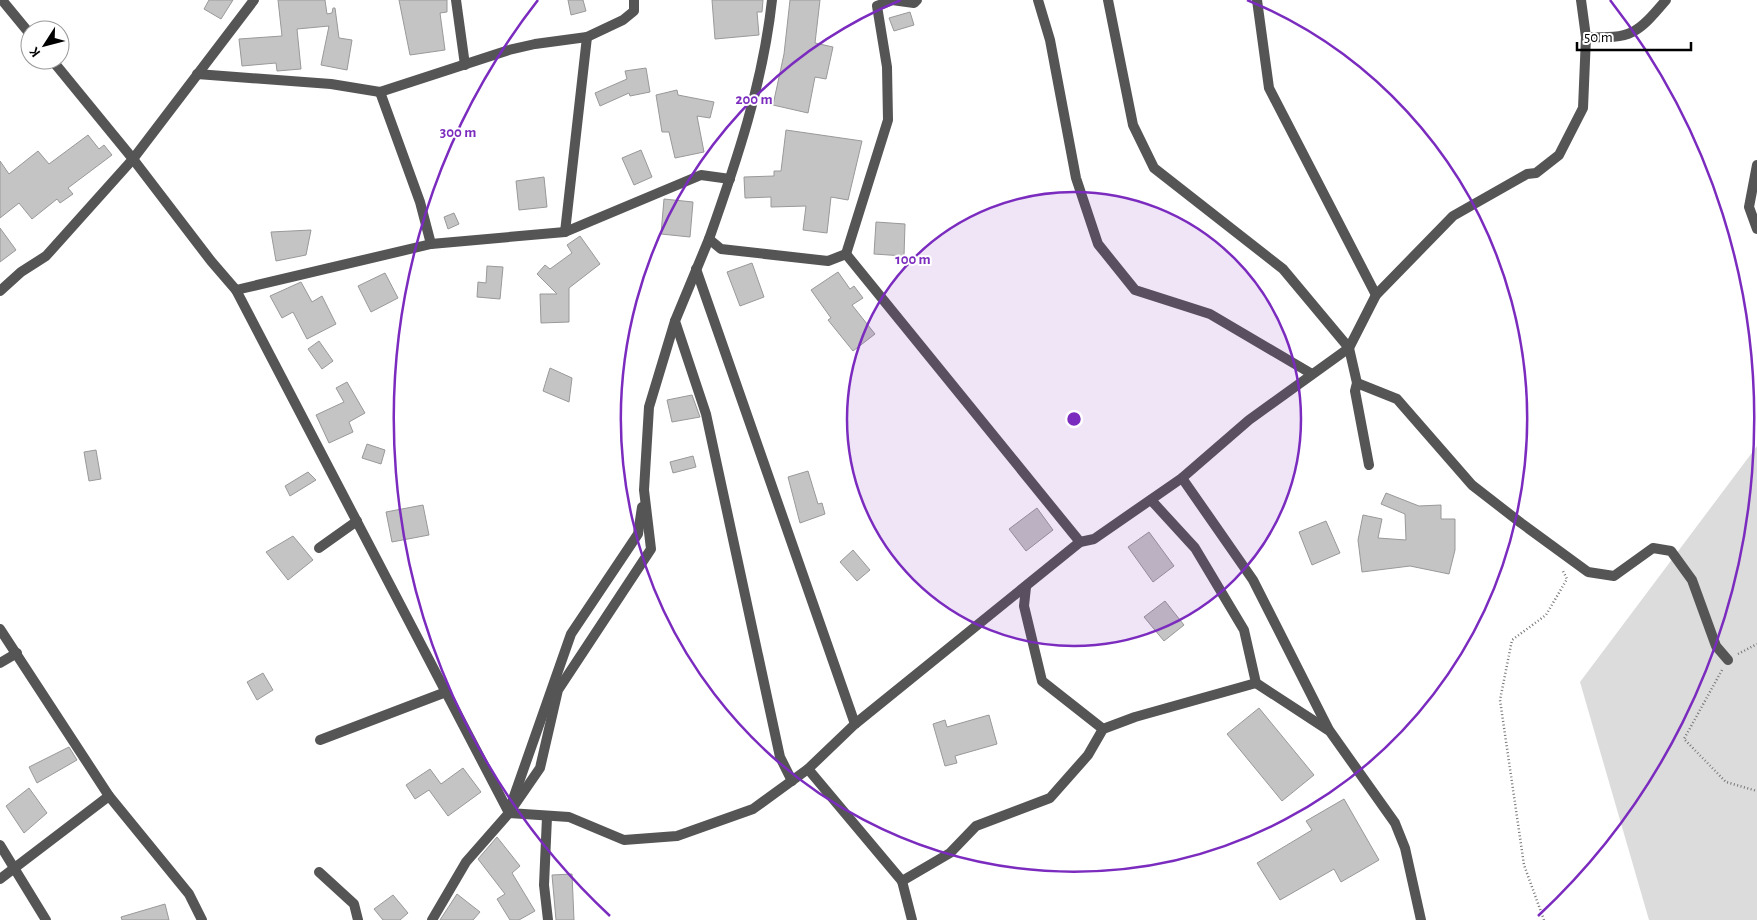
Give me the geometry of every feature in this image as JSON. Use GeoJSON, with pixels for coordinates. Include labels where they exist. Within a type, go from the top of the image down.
{"type":"FeatureCollection","features":[{"type":"Feature","properties":{"kind":"street"},"geometry":{"type":"LineString","coordinates":[[2,0],[20,22]]}},
{"type":"Feature","properties":{"kind":"street"},"geometry":{"type":"LineString","coordinates":[[0,291],[21,272],[46,256],[132,159],[254,0]]}},
{"type":"Feature","properties":{"kind":"street"},"geometry":{"type":"LineString","coordinates":[[456,0],[465,65]]}},
{"type":"Feature","properties":{"kind":"street"},"geometry":{"type":"LineString","coordinates":[[197,74],[330,84],[380,92],[534,44],[588,37],[623,20],[634,10],[634,0]]}},
{"type":"Feature","properties":{"kind":"street"},"geometry":{"type":"LineString","coordinates":[[509,813],[570,634],[638,534],[642,509],[642,416],[675,321],[709,239],[756,97],[772,0]]}},
{"type":"Feature","properties":{"kind":"street"},"geometry":{"type":"LineString","coordinates":[[846,254],[888,120],[887,67],[877,6],[892,0],[914,3],[917,0]]}},
{"type":"Feature","properties":{"kind":"street"},"geometry":{"type":"LineString","coordinates":[[1038,0],[1050,40],[1076,178],[1098,244],[1135,290],[1210,314],[1312,374]]}},
{"type":"Feature","properties":{"kind":"street"},"geometry":{"type":"LineString","coordinates":[[1108,0],[1133,125],[1154,168],[1283,269],[1348,348],[1357,383],[1355,391],[1369,464]]}},
{"type":"Feature","properties":{"kind":"street"},"geometry":{"type":"LineString","coordinates":[[1257,0],[1269,88],[1376,295]]}},
{"type":"Feature","properties":{"kind":"street"},"geometry":{"type":"LineString","coordinates":[[509,813],[569,817],[624,840],[677,836],[753,809],[808,769],[855,724],[1080,542],[1094,540],[1182,478],[1249,420],[1348,348],[1376,295],[1453,216],[1527,174],[1536,173],[1559,154],[1583,108],[1586,37],[1581,0]]}},
{"type":"Feature","properties":{"kind":"street"},"geometry":{"type":"LineString","coordinates":[[1586,37],[1614,38],[1642,28],[1666,0]]}},
{"type":"Feature","properties":{"kind":"street"},"geometry":{"type":"LineString","coordinates":[[565,232],[588,37]]}},
{"type":"Feature","properties":{"kind":"street"},"geometry":{"type":"LineString","coordinates":[[60,70],[132,159],[210,261],[236,290],[509,813]]}},
{"type":"Feature","properties":{"kind":"street"},"geometry":{"type":"LineString","coordinates":[[380,92],[420,202],[431,244]]}},
{"type":"Feature","properties":{"kind":"street"},"geometry":{"type":"LineString","coordinates":[[1757,165],[1749,207],[1757,229]]}},
{"type":"Feature","properties":{"kind":"street"},"geometry":{"type":"LineString","coordinates":[[236,290],[431,244],[565,232],[701,174],[730,179]]}},
{"type":"Feature","properties":{"kind":"street"},"geometry":{"type":"LineString","coordinates":[[709,239],[721,249],[828,261],[846,254]]}},
{"type":"Feature","properties":{"kind":"street"},"geometry":{"type":"LineString","coordinates":[[846,254],[1080,542]]}},
{"type":"Feature","properties":{"kind":"street"},"geometry":{"type":"LineString","coordinates":[[696,269],[855,724]]}},
{"type":"Feature","properties":{"kind":"street"},"geometry":{"type":"LineString","coordinates":[[675,321],[706,414],[780,757],[792,781]]}},
{"type":"Feature","properties":{"kind":"street"},"geometry":{"type":"LineString","coordinates":[[432,920],[466,862],[509,813],[540,768],[558,690],[651,549],[644,490],[649,407],[675,321]]}},
{"type":"Feature","properties":{"kind":"street"},"geometry":{"type":"LineString","coordinates":[[1357,383],[1397,399],[1472,485],[1588,572],[1614,576],[1652,548],[1671,551],[1692,580],[1716,646],[1728,660]]}},
{"type":"Feature","properties":{"kind":"street"},"geometry":{"type":"LineString","coordinates":[[1182,478],[1253,580],[1329,730],[1395,823],[1405,848],[1421,920]]}},
{"type":"Feature","properties":{"kind":"street"},"geometry":{"type":"LineString","coordinates":[[1151,500],[1195,548],[1244,630],[1256,683],[1329,730]]}},
{"type":"Feature","properties":{"kind":"street"},"geometry":{"type":"LineString","coordinates":[[319,548],[357,521]]}},
{"type":"Feature","properties":{"kind":"street"},"geometry":{"type":"LineString","coordinates":[[1026,587],[1024,606],[1042,681],[1103,729]]}},
{"type":"Feature","properties":{"kind":"street"},"geometry":{"type":"LineString","coordinates":[[0,629],[109,796],[189,894],[202,920]]}},
{"type":"Feature","properties":{"kind":"street"},"geometry":{"type":"LineString","coordinates":[[0,663],[17,653]]}},
{"type":"Feature","properties":{"kind":"street"},"geometry":{"type":"LineString","coordinates":[[902,880],[950,853],[976,826],[1050,798],[1088,755],[1103,729],[1135,717],[1256,683]]}},
{"type":"Feature","properties":{"kind":"street"},"geometry":{"type":"LineString","coordinates":[[320,740],[446,692]]}},
{"type":"Feature","properties":{"kind":"street"},"geometry":{"type":"LineString","coordinates":[[808,769],[902,880],[912,920]]}},
{"type":"Feature","properties":{"kind":"street"},"geometry":{"type":"LineString","coordinates":[[0,879],[109,796]]}},
{"type":"Feature","properties":{"kind":"street"},"geometry":{"type":"LineString","coordinates":[[547,817],[544,885],[548,920]]}},
{"type":"Feature","properties":{"kind":"street"},"geometry":{"type":"LineString","coordinates":[[0,844],[46,920]]}},
{"type":"Feature","properties":{"kind":"street"},"geometry":{"type":"LineString","coordinates":[[319,872],[354,904],[358,920]]}},
{"type":"Feature","properties":{"kind":"path"},"geometry":{"type":"LineString","coordinates":[[1544,920],[1524,864],[1500,700],[1512,640],[1546,615],[1567,579],[1549,543]]}},
{"type":"Feature","properties":{"kind":"path"},"geometry":{"type":"LineString","coordinates":[[1757,644],[1728,660],[1684,739],[1726,782],[1757,791]]}},
{"type":"Feature","properties":{"kind":"shaded area"},"geometry":{"type":"Polygon","coordinates":[[[1757,446],[1757,920],[1649,920],[1580,682],[1757,446]]]}},
{"type":"Feature","properties":{"kind":"building"},"geometry":{"type":"Polygon","coordinates":[[[209,0],[233,0],[221,19],[204,9],[209,0]]]}},
{"type":"Feature","properties":{"kind":"building"},"geometry":{"type":"Polygon","coordinates":[[[278,0],[325,0],[327,14],[332,13],[333,8],[335,8],[339,38],[352,40],[347,70],[321,65],[329,26],[297,29],[301,69],[277,71],[276,63],[242,66],[239,39],[282,36],[278,0]]]}},
{"type":"Feature","properties":{"kind":"building"},"geometry":{"type":"Polygon","coordinates":[[[399,0],[447,0],[447,12],[440,13],[445,50],[410,55],[399,0]]]}},
{"type":"Feature","properties":{"kind":"building"},"geometry":{"type":"Polygon","coordinates":[[[568,0],[583,0],[586,11],[571,15],[568,0]]]}},
{"type":"Feature","properties":{"kind":"building"},"geometry":{"type":"Polygon","coordinates":[[[712,0],[763,0],[762,12],[757,12],[759,35],[715,39],[712,0]]]}},
{"type":"Feature","properties":{"kind":"building"},"geometry":{"type":"Polygon","coordinates":[[[790,0],[820,0],[815,43],[833,47],[826,79],[815,77],[808,113],[773,105],[784,54],[790,0]]]}},
{"type":"Feature","properties":{"kind":"building"},"geometry":{"type":"Polygon","coordinates":[[[910,12],[914,25],[894,31],[889,18],[910,12]]]}},
{"type":"Feature","properties":{"kind":"building"},"geometry":{"type":"Polygon","coordinates":[[[646,68],[650,92],[630,96],[629,93],[600,106],[595,93],[627,79],[625,71],[646,68]]]}},
{"type":"Feature","properties":{"kind":"building"},"geometry":{"type":"Polygon","coordinates":[[[677,90],[678,95],[714,102],[710,118],[697,116],[704,152],[675,158],[669,132],[662,132],[656,95],[677,90]]]}},
{"type":"Feature","properties":{"kind":"building"},"geometry":{"type":"Polygon","coordinates":[[[786,130],[862,141],[848,200],[831,197],[827,233],[803,230],[806,206],[771,207],[771,197],[745,198],[744,177],[774,176],[774,171],[781,171],[786,130]]]}},
{"type":"Feature","properties":{"kind":"building"},"geometry":{"type":"Polygon","coordinates":[[[88,135],[99,149],[104,145],[112,155],[68,188],[73,194],[60,203],[57,199],[32,219],[19,203],[0,218],[0,161],[9,174],[38,151],[49,164],[88,135]]]}},
{"type":"Feature","properties":{"kind":"building"},"geometry":{"type":"Polygon","coordinates":[[[641,150],[652,177],[634,185],[622,158],[641,150]]]}},
{"type":"Feature","properties":{"kind":"building"},"geometry":{"type":"Polygon","coordinates":[[[544,177],[547,207],[519,210],[516,181],[544,177]]]}},
{"type":"Feature","properties":{"kind":"building"},"geometry":{"type":"Polygon","coordinates":[[[664,199],[693,202],[690,237],[661,234],[664,199]]]}},
{"type":"Feature","properties":{"kind":"building"},"geometry":{"type":"Polygon","coordinates":[[[454,213],[459,224],[448,229],[444,217],[454,213]]]}},
{"type":"Feature","properties":{"kind":"building"},"geometry":{"type":"Polygon","coordinates":[[[876,222],[905,224],[904,256],[874,254],[876,222]]]}},
{"type":"Feature","properties":{"kind":"building"},"geometry":{"type":"Polygon","coordinates":[[[0,228],[16,250],[0,262],[0,228]]]}},
{"type":"Feature","properties":{"kind":"building"},"geometry":{"type":"Polygon","coordinates":[[[311,230],[306,255],[276,261],[271,232],[311,230]]]}},
{"type":"Feature","properties":{"kind":"building"},"geometry":{"type":"Polygon","coordinates":[[[580,236],[600,264],[569,288],[569,322],[541,323],[540,294],[557,294],[537,274],[545,265],[550,269],[572,253],[567,245],[580,236]]]}},
{"type":"Feature","properties":{"kind":"building"},"geometry":{"type":"Polygon","coordinates":[[[752,263],[764,297],[740,306],[727,272],[752,263]]]}},
{"type":"Feature","properties":{"kind":"building"},"geometry":{"type":"Polygon","coordinates":[[[487,266],[503,267],[500,299],[477,297],[478,282],[486,283],[487,266]]]}},
{"type":"Feature","properties":{"kind":"building"},"geometry":{"type":"Polygon","coordinates":[[[838,272],[850,289],[854,286],[863,298],[852,305],[875,334],[853,351],[828,320],[831,318],[811,290],[838,272]]]}},
{"type":"Feature","properties":{"kind":"building"},"geometry":{"type":"Polygon","coordinates":[[[385,273],[398,298],[371,312],[358,286],[385,273]]]}},
{"type":"Feature","properties":{"kind":"building"},"geometry":{"type":"Polygon","coordinates":[[[301,282],[312,302],[322,296],[336,324],[307,339],[293,312],[282,318],[270,296],[301,282]]]}},
{"type":"Feature","properties":{"kind":"building"},"geometry":{"type":"Polygon","coordinates":[[[319,341],[333,361],[322,369],[308,349],[319,341]]]}},
{"type":"Feature","properties":{"kind":"building"},"geometry":{"type":"Polygon","coordinates":[[[550,368],[572,378],[569,402],[543,391],[550,368]]]}},
{"type":"Feature","properties":{"kind":"building"},"geometry":{"type":"Polygon","coordinates":[[[347,382],[365,413],[349,422],[353,432],[329,443],[316,415],[344,402],[336,388],[347,382]]]}},
{"type":"Feature","properties":{"kind":"building"},"geometry":{"type":"Polygon","coordinates":[[[692,395],[700,417],[672,422],[667,400],[692,395]]]}},
{"type":"Feature","properties":{"kind":"building"},"geometry":{"type":"Polygon","coordinates":[[[367,444],[385,450],[381,464],[362,458],[367,444]]]}},
{"type":"Feature","properties":{"kind":"building"},"geometry":{"type":"Polygon","coordinates":[[[96,450],[101,479],[89,481],[84,452],[96,450]]]}},
{"type":"Feature","properties":{"kind":"building"},"geometry":{"type":"Polygon","coordinates":[[[693,456],[696,467],[673,473],[670,462],[693,456]]]}},
{"type":"Feature","properties":{"kind":"building"},"geometry":{"type":"Polygon","coordinates":[[[808,471],[818,504],[822,503],[825,514],[800,523],[788,477],[808,471]]]}},
{"type":"Feature","properties":{"kind":"building"},"geometry":{"type":"Polygon","coordinates":[[[308,472],[316,480],[290,496],[285,486],[308,472]]]}},
{"type":"Feature","properties":{"kind":"building"},"geometry":{"type":"Polygon","coordinates":[[[1386,493],[1419,506],[1441,505],[1441,519],[1455,519],[1455,550],[1449,574],[1410,566],[1362,572],[1358,540],[1363,515],[1382,519],[1378,538],[1406,540],[1405,514],[1381,504],[1386,493]]]}},
{"type":"Feature","properties":{"kind":"building"},"geometry":{"type":"Polygon","coordinates":[[[423,505],[429,535],[392,542],[386,512],[423,505]]]}},
{"type":"Feature","properties":{"kind":"building"},"geometry":{"type":"Polygon","coordinates":[[[1037,508],[1053,530],[1026,551],[1009,529],[1037,508]]]}},
{"type":"Feature","properties":{"kind":"building"},"geometry":{"type":"Polygon","coordinates":[[[1326,521],[1340,553],[1312,565],[1299,532],[1326,521]]]}},
{"type":"Feature","properties":{"kind":"building"},"geometry":{"type":"Polygon","coordinates":[[[1149,532],[1174,566],[1153,582],[1128,547],[1149,532]]]}},
{"type":"Feature","properties":{"kind":"building"},"geometry":{"type":"Polygon","coordinates":[[[293,536],[313,560],[288,580],[266,552],[293,536]]]}},
{"type":"Feature","properties":{"kind":"building"},"geometry":{"type":"Polygon","coordinates":[[[853,550],[870,570],[857,581],[840,562],[853,550]]]}},
{"type":"Feature","properties":{"kind":"building"},"geometry":{"type":"Polygon","coordinates":[[[1165,601],[1184,625],[1164,641],[1144,617],[1165,601]]]}},
{"type":"Feature","properties":{"kind":"building"},"geometry":{"type":"Polygon","coordinates":[[[263,673],[273,690],[257,700],[247,682],[263,673]]]}},
{"type":"Feature","properties":{"kind":"building"},"geometry":{"type":"Polygon","coordinates":[[[1259,708],[1314,775],[1282,801],[1227,734],[1259,708]]]}},
{"type":"Feature","properties":{"kind":"building"},"geometry":{"type":"Polygon","coordinates":[[[989,715],[997,744],[955,756],[957,763],[945,766],[933,724],[945,720],[947,727],[989,715]]]}},
{"type":"Feature","properties":{"kind":"building"},"geometry":{"type":"Polygon","coordinates":[[[69,747],[77,760],[37,783],[29,767],[69,747]]]}},
{"type":"Feature","properties":{"kind":"building"},"geometry":{"type":"Polygon","coordinates":[[[463,768],[481,792],[448,816],[429,790],[415,799],[406,785],[430,769],[441,784],[463,768]]]}},
{"type":"Feature","properties":{"kind":"building"},"geometry":{"type":"Polygon","coordinates":[[[29,788],[47,813],[24,833],[6,806],[29,788]]]}},
{"type":"Feature","properties":{"kind":"building"},"geometry":{"type":"Polygon","coordinates":[[[1344,799],[1379,860],[1341,882],[1334,869],[1280,900],[1257,863],[1312,830],[1306,821],[1344,799]]]}},
{"type":"Feature","properties":{"kind":"building"},"geometry":{"type":"Polygon","coordinates":[[[497,837],[520,866],[512,873],[535,911],[519,920],[510,920],[497,899],[505,894],[478,859],[497,837]]]}},
{"type":"Feature","properties":{"kind":"building"},"geometry":{"type":"Polygon","coordinates":[[[572,874],[574,920],[556,920],[552,875],[572,874]]]}},
{"type":"Feature","properties":{"kind":"building"},"geometry":{"type":"Polygon","coordinates":[[[457,894],[480,912],[473,920],[440,920],[457,894]]]}},
{"type":"Feature","properties":{"kind":"building"},"geometry":{"type":"Polygon","coordinates":[[[393,895],[408,913],[400,920],[383,920],[374,909],[393,895]]]}},
{"type":"Feature","properties":{"kind":"building"},"geometry":{"type":"Polygon","coordinates":[[[165,904],[169,920],[122,920],[121,917],[165,904]]]}}]}
